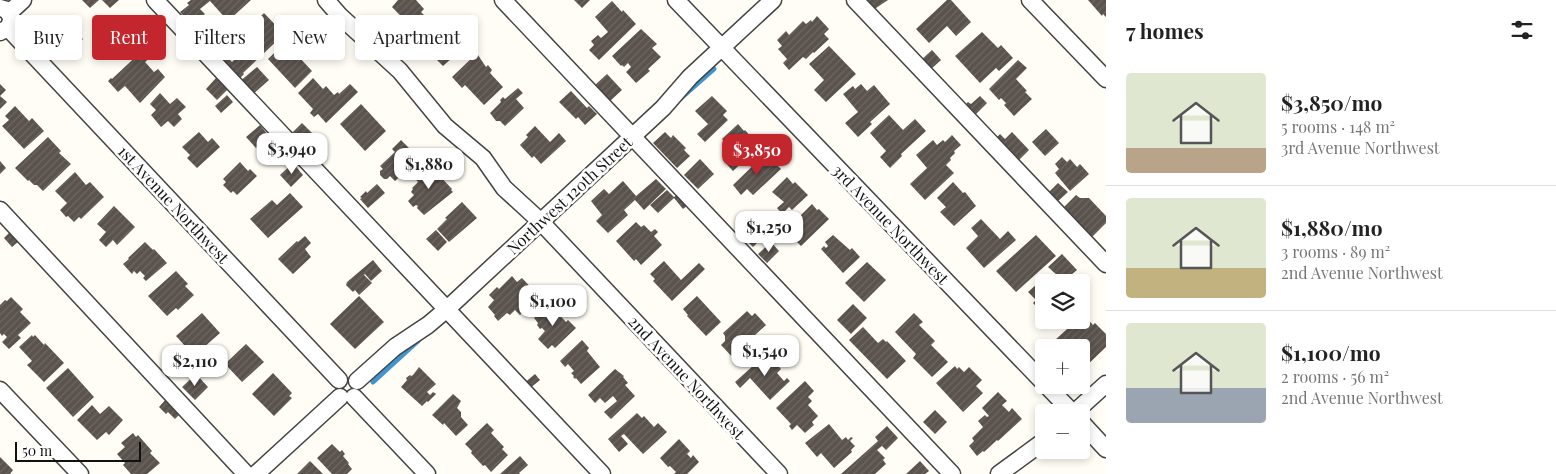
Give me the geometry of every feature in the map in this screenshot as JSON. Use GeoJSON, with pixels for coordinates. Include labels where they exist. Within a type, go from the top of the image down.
{"type":"FeatureCollection","features":[{"type":"Feature","properties":{"kind":"street"},"geometry":{"type":"LineString","coordinates":[[4,20],[23,0]]}},
{"type":"Feature","properties":{"kind":"street"},"geometry":{"type":"LineString","coordinates":[[155,0],[602,474]]}},
{"type":"Feature","properties":{"kind":"street","name":"2nd Avenue Northwest"},"geometry":{"type":"LineString","coordinates":[[326,0],[340,16],[400,71],[445,126],[482,158],[504,188],[540,221],[779,474]]}},
{"type":"Feature","properties":{"kind":"street"},"geometry":{"type":"LineString","coordinates":[[503,0],[952,474]]}},
{"type":"Feature","properties":{"kind":"street","name":"3rd Avenue Northwest"},"geometry":{"type":"LineString","coordinates":[[676,0],[1035,374]]}},
{"type":"Feature","properties":{"kind":"street","name":"Northwest 120th Street"},"geometry":{"type":"LineString","coordinates":[[256,474],[350,392],[395,347],[428,325],[447,309],[663,108],[720,47],[773,0]]}},
{"type":"Feature","properties":{"kind":"street"},"geometry":{"type":"LineString","coordinates":[[855,0],[1106,264]]}},
{"type":"Feature","properties":{"kind":"street"},"geometry":{"type":"LineString","coordinates":[[1030,0],[1106,79]]}},
{"type":"Feature","properties":{"kind":"street","name":"1st Avenue Northwest"},"geometry":{"type":"LineString","coordinates":[[4,20],[339,380],[336,388],[350,392]]}},
{"type":"Feature","properties":{"kind":"street"},"geometry":{"type":"LineString","coordinates":[[0,210],[246,474]]}},
{"type":"Feature","properties":{"kind":"street"},"geometry":{"type":"LineString","coordinates":[[1082,404],[1106,384]]}},
{"type":"Feature","properties":{"kind":"street"},"geometry":{"type":"LineString","coordinates":[[0,390],[80,474]]}},
{"type":"Feature","properties":{"kind":"street"},"geometry":{"type":"LineString","coordinates":[[350,392],[427,474]]}},
{"type":"Feature","properties":{"kind":"street","name":"3rd Avenue Northwest"},"geometry":{"type":"LineString","coordinates":[[1055,394],[1065,404]]}},
{"type":"Feature","properties":{"kind":"street"},"geometry":{"type":"LineString","coordinates":[[1090,431],[1106,448]]}},
{"type":"Feature","properties":{"kind":"street"},"geometry":{"type":"LineString","coordinates":[[1000,474],[1035,448]]}},
{"type":"Feature","properties":{"kind":"building"},"geometry":{"type":"Polygon","coordinates":[[[82,0],[99,0],[90,8],[82,0]]]}},
{"type":"Feature","properties":{"kind":"building"},"geometry":{"type":"Polygon","coordinates":[[[102,0],[119,0],[110,8],[102,0]]]}},
{"type":"Feature","properties":{"kind":"building"},"geometry":{"type":"Polygon","coordinates":[[[191,0],[251,0],[235,15],[223,15],[210,1],[200,9],[205,14],[204,15],[183,15],[180,12],[189,5],[187,3],[191,0]]]}},
{"type":"Feature","properties":{"kind":"building"},"geometry":{"type":"Polygon","coordinates":[[[398,0],[416,0],[424,9],[421,12],[424,15],[400,15],[392,7],[398,0]]]}},
{"type":"Feature","properties":{"kind":"building"},"geometry":{"type":"Polygon","coordinates":[[[574,0],[590,0],[582,8],[574,0]]]}},
{"type":"Feature","properties":{"kind":"building"},"geometry":{"type":"Polygon","coordinates":[[[866,0],[888,0],[873,10],[866,0]]]}},
{"type":"Feature","properties":{"kind":"building"},"geometry":{"type":"Polygon","coordinates":[[[947,0],[951,0],[971,22],[956,36],[947,26],[929,43],[916,29],[947,0]]]}},
{"type":"Feature","properties":{"kind":"building"},"geometry":{"type":"Polygon","coordinates":[[[1088,0],[1106,0],[1106,17],[1103,14],[1102,16],[1088,0]]]}},
{"type":"Feature","properties":{"kind":"building"},"geometry":{"type":"Polygon","coordinates":[[[612,1],[636,24],[599,60],[589,50],[594,45],[591,41],[598,35],[601,38],[608,32],[595,17],[612,1]]]}},
{"type":"Feature","properties":{"kind":"building"},"geometry":{"type":"Polygon","coordinates":[[[264,13],[274,24],[274,44],[264,53],[264,15],[262,15],[264,13]]]}},
{"type":"Feature","properties":{"kind":"building"},"geometry":{"type":"Polygon","coordinates":[[[817,16],[829,29],[824,34],[829,39],[814,53],[806,59],[803,57],[789,70],[783,63],[787,59],[778,49],[782,46],[777,40],[786,31],[789,35],[803,21],[806,24],[811,20],[812,22],[817,16]]]}},
{"type":"Feature","properties":{"kind":"building"},"geometry":{"type":"Polygon","coordinates":[[[641,29],[657,44],[652,48],[661,57],[648,69],[650,71],[636,83],[626,72],[631,67],[628,63],[624,67],[621,66],[612,56],[641,29]]]}},
{"type":"Feature","properties":{"kind":"building"},"geometry":{"type":"Polygon","coordinates":[[[982,32],[998,48],[1001,45],[1013,58],[999,71],[996,68],[980,83],[955,56],[982,32]]]}},
{"type":"Feature","properties":{"kind":"building"},"geometry":{"type":"Polygon","coordinates":[[[829,46],[856,74],[826,102],[814,90],[824,80],[809,64],[829,46]]]}},
{"type":"Feature","properties":{"kind":"building"},"geometry":{"type":"Polygon","coordinates":[[[932,50],[941,60],[929,71],[920,61],[932,50]]]}},
{"type":"Feature","properties":{"kind":"building"},"geometry":{"type":"Polygon","coordinates":[[[274,53],[274,60],[302,60],[312,71],[295,88],[268,59],[274,53]]]}},
{"type":"Feature","properties":{"kind":"building"},"geometry":{"type":"Polygon","coordinates":[[[478,55],[486,67],[488,65],[492,70],[490,73],[503,87],[484,105],[465,85],[462,88],[452,77],[470,60],[478,60],[478,55]]]}},
{"type":"Feature","properties":{"kind":"building"},"geometry":{"type":"Polygon","coordinates":[[[132,60],[147,60],[145,62],[154,72],[158,69],[165,77],[140,103],[125,86],[118,92],[108,81],[132,60]]]}},
{"type":"Feature","properties":{"kind":"building"},"geometry":{"type":"Polygon","coordinates":[[[216,60],[230,60],[232,62],[234,60],[257,60],[237,81],[216,60]]]}},
{"type":"Feature","properties":{"kind":"building"},"geometry":{"type":"Polygon","coordinates":[[[437,60],[450,60],[443,66],[437,60]]]}},
{"type":"Feature","properties":{"kind":"building"},"geometry":{"type":"Polygon","coordinates":[[[1018,60],[1027,68],[1016,79],[1032,99],[1014,116],[1004,105],[1006,103],[1001,98],[999,100],[989,89],[1018,60]]]}},
{"type":"Feature","properties":{"kind":"building"},"geometry":{"type":"Polygon","coordinates":[[[257,67],[269,80],[251,96],[239,82],[257,67]]]}},
{"type":"Feature","properties":{"kind":"building"},"geometry":{"type":"Polygon","coordinates":[[[607,74],[622,90],[609,102],[594,86],[607,74]]]}},
{"type":"Feature","properties":{"kind":"building"},"geometry":{"type":"Polygon","coordinates":[[[216,78],[228,89],[217,100],[206,89],[216,78]]]}},
{"type":"Feature","properties":{"kind":"building"},"geometry":{"type":"Polygon","coordinates":[[[313,78],[323,89],[326,86],[334,95],[338,92],[339,94],[350,84],[358,92],[326,123],[318,114],[314,117],[310,113],[313,109],[298,93],[313,78]]]}},
{"type":"Feature","properties":{"kind":"building"},"geometry":{"type":"Polygon","coordinates":[[[0,84],[6,90],[0,96],[0,84]]]}},
{"type":"Feature","properties":{"kind":"building"},"geometry":{"type":"Polygon","coordinates":[[[861,84],[867,91],[874,85],[890,104],[870,122],[872,124],[858,137],[845,123],[858,112],[843,94],[853,86],[855,89],[861,84]]]}},
{"type":"Feature","properties":{"kind":"building"},"geometry":{"type":"Polygon","coordinates":[[[518,88],[523,93],[516,99],[524,108],[505,126],[500,121],[496,121],[490,113],[501,102],[500,100],[503,97],[505,99],[518,88]]]}},
{"type":"Feature","properties":{"kind":"building"},"geometry":{"type":"Polygon","coordinates":[[[571,91],[587,108],[589,106],[597,114],[585,125],[559,102],[571,91]]]}},
{"type":"Feature","properties":{"kind":"building"},"geometry":{"type":"Polygon","coordinates":[[[160,93],[170,104],[177,98],[186,107],[178,114],[182,119],[174,127],[168,121],[161,127],[151,115],[156,110],[150,104],[160,93]]]}},
{"type":"Feature","properties":{"kind":"building"},"geometry":{"type":"Polygon","coordinates":[[[227,95],[233,102],[221,113],[215,106],[227,95]]]}},
{"type":"Feature","properties":{"kind":"building"},"geometry":{"type":"Polygon","coordinates":[[[0,96],[7,102],[0,109],[0,96]]]}},
{"type":"Feature","properties":{"kind":"building"},"geometry":{"type":"Polygon","coordinates":[[[712,96],[727,111],[723,115],[728,120],[705,142],[697,134],[708,124],[695,111],[712,96]]]}},
{"type":"Feature","properties":{"kind":"building"},"geometry":{"type":"Polygon","coordinates":[[[980,96],[987,103],[975,115],[963,107],[968,102],[971,104],[980,96]]]}},
{"type":"Feature","properties":{"kind":"building"},"geometry":{"type":"Polygon","coordinates":[[[361,104],[386,131],[365,151],[340,124],[361,104]]]}},
{"type":"Feature","properties":{"kind":"building"},"geometry":{"type":"Polygon","coordinates":[[[15,106],[29,121],[32,118],[44,131],[24,149],[2,126],[9,120],[5,116],[15,106]]]}},
{"type":"Feature","properties":{"kind":"building"},"geometry":{"type":"Polygon","coordinates":[[[889,115],[903,130],[915,119],[926,131],[901,154],[902,156],[890,168],[880,157],[886,151],[870,133],[889,115]]]}},
{"type":"Feature","properties":{"kind":"building"},"geometry":{"type":"Polygon","coordinates":[[[302,123],[313,134],[300,146],[290,135],[302,123]]]}},
{"type":"Feature","properties":{"kind":"building"},"geometry":{"type":"Polygon","coordinates":[[[738,124],[759,146],[733,171],[723,160],[733,151],[722,139],[738,124]]]}},
{"type":"Feature","properties":{"kind":"building"},"geometry":{"type":"Polygon","coordinates":[[[260,125],[269,136],[256,148],[246,137],[260,125]]]}},
{"type":"Feature","properties":{"kind":"building"},"geometry":{"type":"Polygon","coordinates":[[[535,126],[550,142],[559,133],[566,141],[541,164],[534,156],[532,158],[520,145],[535,126]]]}},
{"type":"Feature","properties":{"kind":"building"},"geometry":{"type":"Polygon","coordinates":[[[1046,129],[1059,143],[1045,156],[1032,142],[1046,129]]]}},
{"type":"Feature","properties":{"kind":"building"},"geometry":{"type":"Polygon","coordinates":[[[199,132],[208,142],[212,138],[220,147],[197,168],[187,158],[190,155],[182,147],[199,132]]]}},
{"type":"Feature","properties":{"kind":"building"},"geometry":{"type":"Polygon","coordinates":[[[665,132],[671,138],[673,135],[686,148],[684,150],[690,156],[677,168],[653,143],[665,132]]]}},
{"type":"Feature","properties":{"kind":"building"},"geometry":{"type":"Polygon","coordinates":[[[1012,132],[1029,150],[1017,162],[993,141],[1000,134],[1005,139],[1012,132]]]}},
{"type":"Feature","properties":{"kind":"building"},"geometry":{"type":"Polygon","coordinates":[[[952,135],[961,145],[954,151],[955,153],[950,158],[951,160],[946,165],[954,173],[925,200],[910,184],[927,168],[916,155],[933,140],[937,145],[943,140],[945,142],[952,135]]]}},
{"type":"Feature","properties":{"kind":"building"},"geometry":{"type":"Polygon","coordinates":[[[48,137],[61,151],[59,153],[71,164],[43,191],[37,185],[28,181],[15,168],[48,137]]]}},
{"type":"Feature","properties":{"kind":"building"},"geometry":{"type":"Polygon","coordinates":[[[401,140],[415,154],[411,158],[415,162],[395,181],[390,176],[384,179],[380,175],[380,171],[383,169],[380,166],[395,152],[392,149],[401,140]]]}},
{"type":"Feature","properties":{"kind":"building"},"geometry":{"type":"Polygon","coordinates":[[[766,153],[781,169],[753,195],[747,189],[741,195],[733,185],[766,153]]]}},
{"type":"Feature","properties":{"kind":"building"},"geometry":{"type":"Polygon","coordinates":[[[1062,157],[1067,162],[1070,159],[1077,167],[1080,164],[1089,174],[1070,191],[1055,173],[1059,169],[1055,164],[1062,157]]]}},
{"type":"Feature","properties":{"kind":"building"},"geometry":{"type":"Polygon","coordinates":[[[700,159],[714,174],[698,189],[684,175],[700,159]]]}},
{"type":"Feature","properties":{"kind":"building"},"geometry":{"type":"Polygon","coordinates":[[[0,161],[6,168],[0,174],[0,161]]]}},
{"type":"Feature","properties":{"kind":"building"},"geometry":{"type":"Polygon","coordinates":[[[240,162],[248,171],[250,169],[257,176],[237,195],[233,191],[231,193],[223,185],[226,182],[223,179],[240,162]]]}},
{"type":"Feature","properties":{"kind":"building"},"geometry":{"type":"Polygon","coordinates":[[[293,163],[303,175],[291,187],[280,175],[293,163]]]}},
{"type":"Feature","properties":{"kind":"building"},"geometry":{"type":"Polygon","coordinates":[[[426,164],[433,169],[453,192],[424,215],[417,208],[418,206],[413,207],[408,201],[414,195],[411,192],[412,188],[418,182],[413,176],[426,164]]]}},
{"type":"Feature","properties":{"kind":"building"},"geometry":{"type":"Polygon","coordinates":[[[75,172],[86,185],[90,182],[104,197],[81,219],[79,217],[74,222],[60,210],[67,203],[55,191],[75,172]]]}},
{"type":"Feature","properties":{"kind":"building"},"geometry":{"type":"Polygon","coordinates":[[[787,177],[808,195],[792,210],[789,207],[782,214],[777,208],[784,202],[772,192],[787,177]]]}},
{"type":"Feature","properties":{"kind":"building"},"geometry":{"type":"Polygon","coordinates":[[[656,179],[666,189],[644,210],[635,200],[624,210],[628,215],[608,233],[596,221],[602,215],[591,201],[604,189],[609,194],[623,181],[636,196],[656,179]]]}},
{"type":"Feature","properties":{"kind":"building"},"geometry":{"type":"Polygon","coordinates":[[[953,182],[963,193],[965,192],[976,206],[954,226],[940,212],[946,207],[937,198],[953,182]]]}},
{"type":"Feature","properties":{"kind":"building"},"geometry":{"type":"Polygon","coordinates":[[[1058,183],[1068,192],[1056,203],[1047,194],[1058,183]]]}},
{"type":"Feature","properties":{"kind":"building"},"geometry":{"type":"Polygon","coordinates":[[[377,184],[385,193],[368,208],[360,197],[377,184]]]}},
{"type":"Feature","properties":{"kind":"building"},"geometry":{"type":"Polygon","coordinates":[[[667,190],[674,197],[677,195],[687,206],[683,209],[674,198],[658,213],[650,205],[667,190]]]}},
{"type":"Feature","properties":{"kind":"building"},"geometry":{"type":"Polygon","coordinates":[[[290,193],[303,207],[268,238],[250,219],[272,200],[277,205],[290,193]]]}},
{"type":"Feature","properties":{"kind":"building"},"geometry":{"type":"Polygon","coordinates":[[[1076,195],[1080,198],[1089,198],[1106,216],[1106,223],[1089,240],[1061,210],[1076,195]]]}},
{"type":"Feature","properties":{"kind":"building"},"geometry":{"type":"Polygon","coordinates":[[[462,202],[477,218],[449,242],[437,229],[447,219],[445,218],[462,202]]]}},
{"type":"Feature","properties":{"kind":"building"},"geometry":{"type":"Polygon","coordinates":[[[812,204],[829,219],[801,246],[789,234],[796,227],[799,230],[802,226],[796,220],[812,204]]]}},
{"type":"Feature","properties":{"kind":"building"},"geometry":{"type":"Polygon","coordinates":[[[114,206],[135,227],[117,245],[113,240],[106,247],[99,240],[106,232],[97,224],[114,206]]]}},
{"type":"Feature","properties":{"kind":"building"},"geometry":{"type":"Polygon","coordinates":[[[981,219],[1000,239],[1008,231],[1016,240],[984,268],[966,248],[978,236],[971,228],[981,219]]]}},
{"type":"Feature","properties":{"kind":"building"},"geometry":{"type":"Polygon","coordinates":[[[636,222],[641,227],[644,225],[651,232],[655,229],[658,232],[654,236],[662,245],[641,265],[636,259],[634,261],[616,241],[636,222]]]}},
{"type":"Feature","properties":{"kind":"building"},"geometry":{"type":"Polygon","coordinates":[[[758,229],[765,235],[753,247],[746,240],[758,229]]]}},
{"type":"Feature","properties":{"kind":"building"},"geometry":{"type":"Polygon","coordinates":[[[436,230],[447,242],[438,251],[426,239],[436,230]]]}},
{"type":"Feature","properties":{"kind":"building"},"geometry":{"type":"Polygon","coordinates":[[[10,232],[19,241],[12,247],[4,238],[10,232]]]}},
{"type":"Feature","properties":{"kind":"building"},"geometry":{"type":"Polygon","coordinates":[[[833,235],[850,250],[852,248],[860,257],[843,273],[821,249],[824,246],[826,248],[828,246],[825,242],[833,235]]]}},
{"type":"Feature","properties":{"kind":"building"},"geometry":{"type":"Polygon","coordinates":[[[1036,235],[1056,256],[1016,292],[996,271],[1036,235]]]}},
{"type":"Feature","properties":{"kind":"building"},"geometry":{"type":"Polygon","coordinates":[[[305,236],[311,243],[305,249],[311,257],[293,274],[278,259],[305,236]]]}},
{"type":"Feature","properties":{"kind":"building"},"geometry":{"type":"Polygon","coordinates":[[[145,242],[167,263],[146,281],[143,278],[145,276],[140,271],[137,274],[134,271],[132,274],[123,264],[145,242]]]}},
{"type":"Feature","properties":{"kind":"building"},"geometry":{"type":"Polygon","coordinates":[[[771,242],[779,251],[767,263],[758,254],[771,242]]]}},
{"type":"Feature","properties":{"kind":"building"},"geometry":{"type":"Polygon","coordinates":[[[1062,254],[1077,270],[1072,274],[1056,274],[1048,267],[1062,254]]]}},
{"type":"Feature","properties":{"kind":"building"},"geometry":{"type":"Polygon","coordinates":[[[373,260],[382,271],[371,281],[365,274],[372,283],[359,295],[355,290],[353,292],[346,285],[347,282],[373,260]]]}},
{"type":"Feature","properties":{"kind":"building"},"geometry":{"type":"Polygon","coordinates":[[[664,261],[681,280],[699,263],[705,269],[672,301],[653,281],[655,279],[650,274],[664,261]]]}},
{"type":"Feature","properties":{"kind":"building"},"geometry":{"type":"Polygon","coordinates":[[[867,262],[886,280],[864,302],[845,283],[867,262]]]}},
{"type":"Feature","properties":{"kind":"building"},"geometry":{"type":"Polygon","coordinates":[[[176,271],[188,284],[185,286],[194,295],[178,310],[176,308],[167,316],[148,296],[176,271]]]}},
{"type":"Feature","properties":{"kind":"building"},"geometry":{"type":"Polygon","coordinates":[[[512,276],[517,282],[522,278],[539,296],[520,315],[515,310],[510,315],[507,313],[498,321],[488,307],[494,300],[489,295],[497,287],[499,289],[512,276]]]}},
{"type":"Feature","properties":{"kind":"building"},"geometry":{"type":"Polygon","coordinates":[[[1035,286],[1035,299],[1028,292],[1035,286]]]}},
{"type":"Feature","properties":{"kind":"building"},"geometry":{"type":"Polygon","coordinates":[[[359,296],[384,322],[355,349],[330,324],[359,296]]]}},
{"type":"Feature","properties":{"kind":"building"},"geometry":{"type":"Polygon","coordinates":[[[697,296],[721,322],[706,336],[683,309],[697,296]]]}},
{"type":"Feature","properties":{"kind":"building"},"geometry":{"type":"Polygon","coordinates":[[[11,297],[23,309],[20,312],[31,323],[18,335],[21,338],[9,349],[2,342],[7,337],[4,334],[2,336],[0,333],[0,305],[11,297]]]}},
{"type":"Feature","properties":{"kind":"building"},"geometry":{"type":"Polygon","coordinates":[[[549,304],[566,322],[568,320],[576,328],[555,348],[552,345],[548,349],[538,339],[545,331],[542,328],[540,329],[534,318],[549,304]]]}},
{"type":"Feature","properties":{"kind":"building"},"geometry":{"type":"Polygon","coordinates":[[[853,304],[867,318],[851,334],[837,320],[853,304]]]}},
{"type":"Feature","properties":{"kind":"building"},"geometry":{"type":"Polygon","coordinates":[[[747,311],[752,316],[755,313],[766,325],[755,335],[759,339],[757,342],[762,348],[751,359],[745,353],[736,361],[721,345],[725,341],[723,333],[747,311]]]}},
{"type":"Feature","properties":{"kind":"building"},"geometry":{"type":"Polygon","coordinates":[[[202,313],[220,333],[194,356],[176,336],[202,313]]]}},
{"type":"Feature","properties":{"kind":"building"},"geometry":{"type":"Polygon","coordinates":[[[914,313],[923,322],[919,325],[935,341],[931,345],[948,362],[932,377],[913,358],[916,354],[895,332],[914,313]]]}},
{"type":"Feature","properties":{"kind":"building"},"geometry":{"type":"Polygon","coordinates":[[[1090,322],[1093,325],[1095,323],[1106,334],[1106,347],[1090,362],[1090,339],[1056,339],[1067,329],[1090,329],[1090,322]]]}},
{"type":"Feature","properties":{"kind":"building"},"geometry":{"type":"Polygon","coordinates":[[[863,327],[878,343],[883,339],[887,341],[906,361],[887,379],[849,340],[863,327]]]}},
{"type":"Feature","properties":{"kind":"building"},"geometry":{"type":"Polygon","coordinates":[[[32,335],[33,337],[35,335],[44,345],[45,343],[64,363],[44,382],[27,365],[32,361],[19,347],[32,335]]]}},
{"type":"Feature","properties":{"kind":"building"},"geometry":{"type":"Polygon","coordinates":[[[582,340],[589,348],[587,351],[600,367],[581,384],[573,377],[571,373],[574,371],[568,364],[565,367],[560,361],[582,340]]]}},
{"type":"Feature","properties":{"kind":"building"},"geometry":{"type":"Polygon","coordinates":[[[246,344],[264,362],[242,382],[225,364],[246,344]]]}},
{"type":"Feature","properties":{"kind":"building"},"geometry":{"type":"Polygon","coordinates":[[[765,355],[781,369],[777,373],[784,381],[787,378],[790,381],[770,400],[750,378],[740,388],[735,382],[765,355]]]}},
{"type":"Feature","properties":{"kind":"building"},"geometry":{"type":"Polygon","coordinates":[[[955,366],[964,372],[969,367],[982,380],[976,386],[983,393],[963,412],[936,383],[955,366]]]}},
{"type":"Feature","properties":{"kind":"building"},"geometry":{"type":"Polygon","coordinates":[[[419,367],[436,384],[427,392],[430,395],[433,392],[436,394],[422,406],[401,387],[407,380],[406,378],[413,375],[419,367]]]}},
{"type":"Feature","properties":{"kind":"building"},"geometry":{"type":"Polygon","coordinates":[[[68,368],[94,397],[73,417],[46,388],[68,368]]]}},
{"type":"Feature","properties":{"kind":"building"},"geometry":{"type":"Polygon","coordinates":[[[615,369],[624,376],[628,383],[625,385],[635,396],[611,419],[604,412],[617,401],[613,396],[605,403],[600,398],[595,403],[588,395],[615,369]]]}},
{"type":"Feature","properties":{"kind":"building"},"geometry":{"type":"Polygon","coordinates":[[[273,373],[292,393],[289,396],[292,398],[274,416],[252,394],[273,373]]]}},
{"type":"Feature","properties":{"kind":"building"},"geometry":{"type":"Polygon","coordinates":[[[196,374],[208,387],[195,400],[182,387],[196,374]]]}},
{"type":"Feature","properties":{"kind":"building"},"geometry":{"type":"Polygon","coordinates":[[[535,374],[540,380],[529,389],[523,384],[535,374]]]}},
{"type":"Feature","properties":{"kind":"building"},"geometry":{"type":"Polygon","coordinates":[[[805,381],[814,391],[808,397],[812,401],[808,405],[818,416],[812,422],[814,425],[805,433],[797,425],[792,430],[789,426],[791,424],[776,408],[805,381]]]}},
{"type":"Feature","properties":{"kind":"building"},"geometry":{"type":"Polygon","coordinates":[[[998,392],[1007,401],[1002,405],[1009,412],[1012,408],[1022,419],[998,441],[977,456],[969,446],[974,441],[972,438],[983,427],[978,421],[985,415],[989,416],[982,408],[998,392]]]}},
{"type":"Feature","properties":{"kind":"building"},"geometry":{"type":"Polygon","coordinates":[[[453,394],[461,401],[457,408],[461,412],[461,417],[468,425],[456,436],[444,423],[443,425],[432,415],[453,394]]]}},
{"type":"Feature","properties":{"kind":"building"},"geometry":{"type":"Polygon","coordinates":[[[168,397],[183,411],[175,419],[159,407],[168,397]]]}},
{"type":"Feature","properties":{"kind":"building"},"geometry":{"type":"Polygon","coordinates":[[[92,405],[100,414],[109,406],[123,420],[109,435],[106,432],[97,440],[77,420],[92,405]]]}},
{"type":"Feature","properties":{"kind":"building"},"geometry":{"type":"Polygon","coordinates":[[[935,410],[947,422],[935,434],[923,422],[935,410]]]}},
{"type":"Feature","properties":{"kind":"building"},"geometry":{"type":"Polygon","coordinates":[[[637,413],[642,418],[644,416],[654,427],[658,423],[667,432],[643,454],[624,434],[621,436],[628,444],[619,452],[608,439],[637,413]]]}},
{"type":"Feature","properties":{"kind":"building"},"geometry":{"type":"Polygon","coordinates":[[[487,423],[494,430],[491,433],[504,447],[502,449],[508,455],[491,472],[485,465],[483,466],[465,444],[487,423]]]}},
{"type":"Feature","properties":{"kind":"building"},"geometry":{"type":"Polygon","coordinates":[[[829,424],[842,440],[846,437],[848,440],[851,437],[853,438],[850,441],[855,446],[851,450],[852,452],[834,468],[821,453],[817,457],[805,443],[829,424]]]}},
{"type":"Feature","properties":{"kind":"building"},"geometry":{"type":"Polygon","coordinates":[[[887,426],[898,438],[886,450],[882,446],[877,450],[885,458],[883,460],[886,464],[875,474],[841,474],[878,441],[875,437],[887,426]]]}},
{"type":"Feature","properties":{"kind":"building"},"geometry":{"type":"Polygon","coordinates":[[[133,433],[136,437],[138,435],[152,451],[150,453],[160,463],[147,474],[131,474],[117,454],[125,447],[121,443],[133,433]]]}},
{"type":"Feature","properties":{"kind":"building"},"geometry":{"type":"Polygon","coordinates":[[[679,439],[690,451],[687,454],[691,458],[693,455],[699,462],[687,474],[674,474],[676,472],[670,466],[668,467],[660,458],[679,439]]]}},
{"type":"Feature","properties":{"kind":"building"},"geometry":{"type":"Polygon","coordinates":[[[332,444],[345,454],[343,456],[352,469],[347,474],[332,474],[317,458],[332,444]]]}},
{"type":"Feature","properties":{"kind":"building"},"geometry":{"type":"Polygon","coordinates":[[[520,456],[528,465],[520,474],[500,474],[520,456]]]}},
{"type":"Feature","properties":{"kind":"building"},"geometry":{"type":"Polygon","coordinates":[[[0,457],[13,470],[10,474],[0,474],[0,457]]]}},
{"type":"Feature","properties":{"kind":"building"},"geometry":{"type":"Polygon","coordinates":[[[310,461],[323,474],[297,474],[310,461]]]}},
{"type":"Feature","properties":{"kind":"building"},"geometry":{"type":"Polygon","coordinates":[[[920,461],[929,471],[925,474],[906,474],[920,461]]]}},
{"type":"Feature","properties":{"kind":"waterway"},"geometry":{"type":"LineString","coordinates":[[680,99],[714,69]]}},
{"type":"Feature","properties":{"kind":"waterway"},"geometry":{"type":"LineString","coordinates":[[373,382],[419,340]]}}]}
